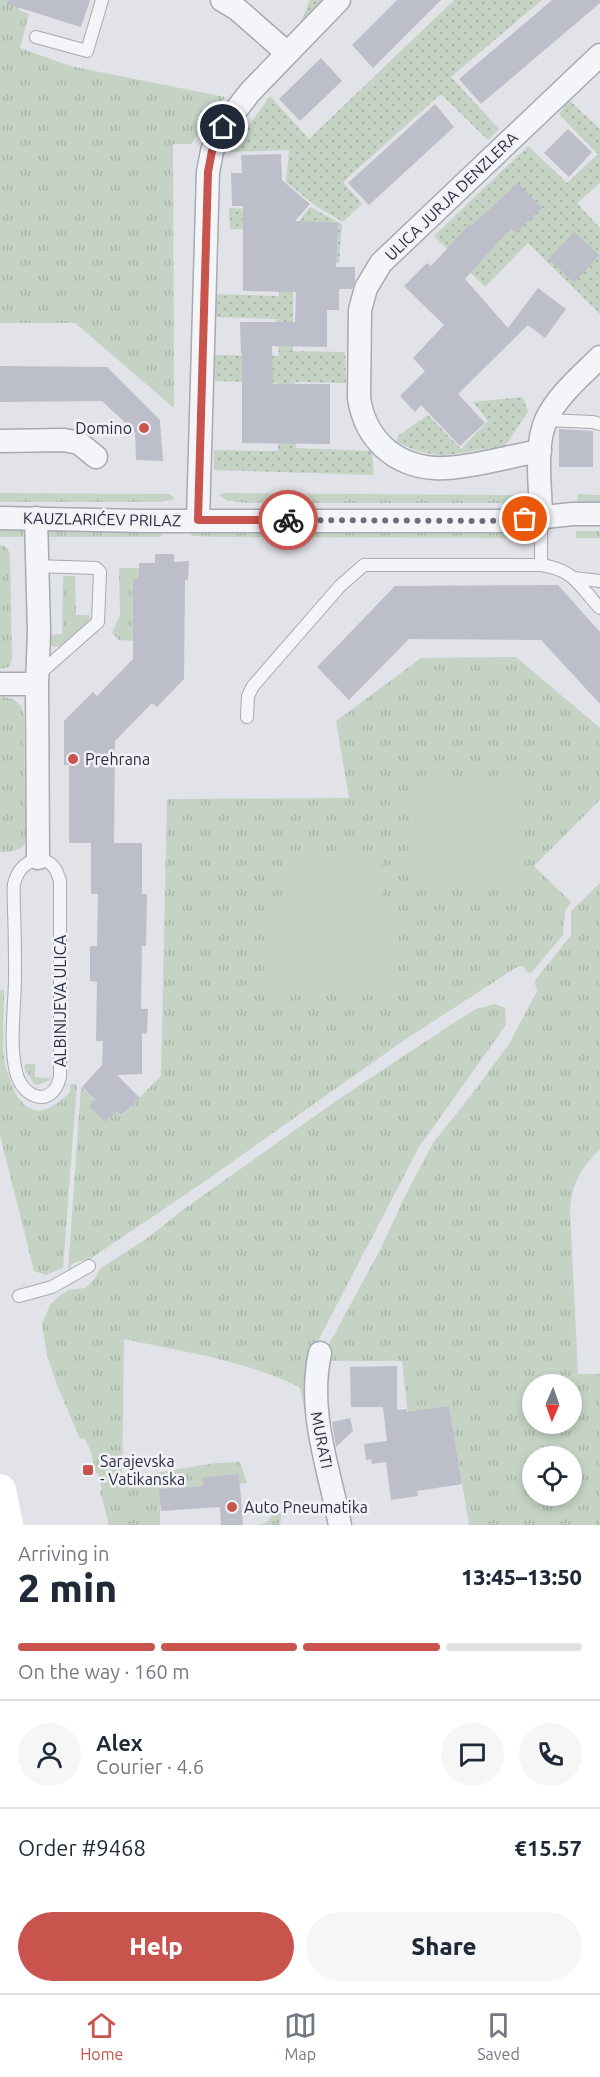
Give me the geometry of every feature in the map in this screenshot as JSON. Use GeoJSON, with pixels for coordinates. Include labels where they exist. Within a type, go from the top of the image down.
{"type":"FeatureCollection","features":[{"type":"Feature","properties":{"kind":"main road"},"geometry":{"type":"LineString","coordinates":[[0,1490],[7,1525]]}},
{"type":"Feature","properties":{"kind":"street"},"geometry":{"type":"LineString","coordinates":[[222,0],[237,9],[287,53]]}},
{"type":"Feature","properties":{"kind":"street"},"geometry":{"type":"LineString","coordinates":[[198,520],[208,172],[212,151],[223,127],[250,92],[339,0]]}},
{"type":"Feature","properties":{"kind":"street","name":"ULICA JURJA DENZLERA"},"geometry":{"type":"LineString","coordinates":[[540,451],[435,468],[414,465],[382,448],[372,435],[361,411],[359,398],[360,310],[366,288],[381,263],[600,55]]}},
{"type":"Feature","properties":{"kind":"street"},"geometry":{"type":"LineString","coordinates":[[541,518],[540,451],[546,420],[570,387],[600,357]]}},
{"type":"Feature","properties":{"kind":"street"},"geometry":{"type":"LineString","coordinates":[[0,441],[64,440],[80,443],[96,457]]}},
{"type":"Feature","properties":{"kind":"street","name":"KAUZLARIĆEV PRILAZ"},"geometry":{"type":"LineString","coordinates":[[0,518],[490,521],[600,514]]}},
{"type":"Feature","properties":{"kind":"street"},"geometry":{"type":"LineString","coordinates":[[36,518],[39,632],[38,858]]}},
{"type":"Feature","properties":{"kind":"street"},"geometry":{"type":"LineString","coordinates":[[0,684],[37,680]]}},
{"type":"Feature","properties":{"kind":"street","name":"MURATI"},"geometry":{"type":"LineString","coordinates":[[320,1353],[315,1373],[316,1414],[340,1525]]}},
{"type":"Feature","properties":{"kind":"lane"},"geometry":{"type":"LineString","coordinates":[[36,37],[87,51],[102,0]]}},
{"type":"Feature","properties":{"kind":"lane"},"geometry":{"type":"LineString","coordinates":[[546,420],[600,424]]}},
{"type":"Feature","properties":{"kind":"lane"},"geometry":{"type":"LineString","coordinates":[[541,518],[541,565]]}},
{"type":"Feature","properties":{"kind":"lane"},"geometry":{"type":"LineString","coordinates":[[247,717],[248,696],[253,686],[340,586],[364,565],[541,565],[563,570],[574,578],[600,608]]}},
{"type":"Feature","properties":{"kind":"lane"},"geometry":{"type":"LineString","coordinates":[[36,566],[96,568],[100,572],[98,622],[37,680]]}},
{"type":"Feature","properties":{"kind":"lane"},"geometry":{"type":"LineString","coordinates":[[574,578],[600,581]]}},
{"type":"Feature","properties":{"kind":"lane","name":"ALBINIJEVA ULICA"},"geometry":{"type":"LineString","coordinates":[[38,858],[53,864],[60,881],[60,1077],[58,1086],[52,1093],[44,1096],[28,1094],[24,1090],[16,1073],[14,1051],[14,889],[20,869],[38,858]]}},
{"type":"Feature","properties":{"kind":"lane"},"geometry":{"type":"LineString","coordinates":[[19,1296],[52,1287],[89,1266]]}},
{"type":"Feature","properties":{"kind":"green space"},"geometry":{"type":"Polygon","coordinates":[[[0,0],[22,0],[19,10],[29,14],[20,48],[70,66],[225,97],[191,144],[173,144],[174,408],[75,323],[0,323],[0,0]]]}},
{"type":"Feature","properties":{"kind":"green space"},"geometry":{"type":"Polygon","coordinates":[[[310,0],[325,0],[298,29],[310,0]]]}},
{"type":"Feature","properties":{"kind":"green space"},"geometry":{"type":"Polygon","coordinates":[[[454,0],[542,0],[451,77],[499,129],[488,140],[441,94],[343,182],[362,204],[343,222],[316,206],[286,182],[289,150],[230,152],[270,96],[309,139],[454,0]]]}},
{"type":"Feature","properties":{"kind":"green space"},"geometry":{"type":"Polygon","coordinates":[[[569,100],[600,129],[600,183],[577,203],[600,228],[600,314],[528,243],[485,287],[434,236],[528,146],[567,183],[598,154],[559,114],[569,100]]]}},
{"type":"Feature","properties":{"kind":"green space"},"geometry":{"type":"Polygon","coordinates":[[[310,207],[342,224],[339,263],[315,263],[293,273],[293,351],[345,352],[346,383],[295,382],[296,448],[372,451],[374,475],[214,470],[214,450],[278,451],[277,383],[215,381],[215,355],[279,356],[276,319],[214,317],[215,294],[279,296],[278,230],[230,229],[229,208],[272,210],[289,234],[310,207]]]}},
{"type":"Feature","properties":{"kind":"green space"},"geometry":{"type":"Polygon","coordinates":[[[523,397],[528,412],[505,446],[441,456],[417,451],[396,442],[399,435],[428,415],[461,449],[488,421],[473,402],[523,397]]]}},
{"type":"Feature","properties":{"kind":"green space"},"geometry":{"type":"Polygon","coordinates":[[[0,493],[170,494],[175,499],[160,502],[0,502],[0,493]]]}},
{"type":"Feature","properties":{"kind":"green space"},"geometry":{"type":"Polygon","coordinates":[[[226,493],[521,496],[507,503],[247,503],[228,501],[218,495],[226,493]]]}},
{"type":"Feature","properties":{"kind":"green space"},"geometry":{"type":"Polygon","coordinates":[[[578,494],[600,495],[600,503],[577,503],[578,494]]]}},
{"type":"Feature","properties":{"kind":"green space"},"geometry":{"type":"Polygon","coordinates":[[[0,530],[24,530],[23,537],[0,537],[0,530]]]}},
{"type":"Feature","properties":{"kind":"green space"},"geometry":{"type":"Polygon","coordinates":[[[44,530],[165,530],[160,537],[44,537],[44,530]]]}},
{"type":"Feature","properties":{"kind":"green space"},"geometry":{"type":"Polygon","coordinates":[[[189,530],[513,531],[522,538],[218,537],[192,536],[189,530]]]}},
{"type":"Feature","properties":{"kind":"green space"},"geometry":{"type":"Polygon","coordinates":[[[576,531],[600,531],[600,538],[576,538],[576,531]]]}},
{"type":"Feature","properties":{"kind":"green space"},"geometry":{"type":"Polygon","coordinates":[[[0,545],[6,547],[10,553],[12,660],[9,667],[0,669],[0,545]]]}},
{"type":"Feature","properties":{"kind":"green space"},"geometry":{"type":"Polygon","coordinates":[[[119,568],[139,568],[139,579],[133,580],[133,641],[119,640],[112,633],[120,615],[119,568]]]}},
{"type":"Feature","properties":{"kind":"green space"},"geometry":{"type":"Polygon","coordinates":[[[63,576],[75,576],[76,615],[89,615],[91,618],[63,646],[55,647],[49,645],[50,635],[62,634],[63,576]]]}},
{"type":"Feature","properties":{"kind":"green space"},"geometry":{"type":"Polygon","coordinates":[[[516,657],[600,728],[600,800],[534,866],[571,902],[565,911],[563,935],[532,972],[528,973],[523,966],[517,967],[400,1043],[201,1184],[90,1259],[73,1263],[68,1270],[81,1087],[96,1100],[90,1106],[105,1122],[117,1111],[122,1115],[161,1076],[167,799],[349,798],[336,721],[421,658],[516,657]]]}},
{"type":"Feature","properties":{"kind":"green space"},"geometry":{"type":"Polygon","coordinates":[[[0,697],[16,701],[24,715],[25,804],[29,804],[29,831],[24,844],[19,849],[0,852],[0,697]]]}},
{"type":"Feature","properties":{"kind":"green space"},"geometry":{"type":"Polygon","coordinates":[[[416,783],[521,785],[520,890],[414,889],[416,783]]]}},
{"type":"Feature","properties":{"kind":"green space"},"geometry":{"type":"Polygon","coordinates":[[[382,859],[382,917],[399,918],[398,993],[265,992],[265,917],[284,917],[283,860],[382,859]]]}},
{"type":"Feature","properties":{"kind":"green space"},"geometry":{"type":"Polygon","coordinates":[[[600,883],[600,1149],[575,1184],[570,1211],[578,1374],[522,1374],[522,1434],[582,1434],[582,1374],[600,1374],[600,1525],[469,1525],[449,1406],[408,1415],[402,1361],[328,1361],[327,1348],[380,1250],[433,1143],[509,1044],[537,991],[536,979],[571,935],[571,911],[600,883]]]}},
{"type":"Feature","properties":{"kind":"green space"},"geometry":{"type":"Polygon","coordinates":[[[0,990],[4,990],[5,1063],[16,1095],[22,1103],[29,1108],[44,1110],[61,1101],[70,1092],[70,1084],[77,1084],[63,1268],[46,1275],[34,1271],[0,1135],[0,990]]]}},
{"type":"Feature","properties":{"kind":"green space"},"geometry":{"type":"Polygon","coordinates":[[[495,1004],[505,1008],[506,1025],[419,1147],[317,1343],[312,1451],[300,1387],[235,1363],[124,1339],[122,1484],[147,1482],[152,1474],[156,1473],[216,1463],[240,1462],[247,1483],[240,1484],[239,1474],[203,1477],[203,1486],[160,1489],[160,1525],[109,1525],[98,1473],[96,1473],[90,1450],[84,1438],[80,1439],[47,1356],[42,1323],[50,1305],[69,1290],[85,1288],[101,1268],[146,1239],[184,1209],[339,1099],[461,1018],[476,1009],[495,1004]]]}},
{"type":"Feature","properties":{"kind":"green space"},"geometry":{"type":"Polygon","coordinates":[[[26,1064],[35,1064],[35,1077],[50,1080],[38,1085],[34,1084],[24,1067],[26,1064]]]}},
{"type":"Feature","properties":{"kind":"green space"},"geometry":{"type":"Polygon","coordinates":[[[276,1509],[280,1511],[280,1525],[258,1525],[267,1522],[276,1509]]]}},
{"type":"Feature","properties":{"kind":"building"},"geometry":{"type":"Polygon","coordinates":[[[8,0],[90,0],[81,27],[7,4],[8,0]]]}},
{"type":"Feature","properties":{"kind":"building"},"geometry":{"type":"Polygon","coordinates":[[[397,0],[441,0],[373,68],[352,45],[397,0]]]}},
{"type":"Feature","properties":{"kind":"building"},"geometry":{"type":"Polygon","coordinates":[[[552,0],[600,0],[600,3],[481,104],[459,79],[552,0]]]}},
{"type":"Feature","properties":{"kind":"building"},"geometry":{"type":"Polygon","coordinates":[[[321,58],[342,81],[300,121],[279,99],[321,58]]]}},
{"type":"Feature","properties":{"kind":"building"},"geometry":{"type":"Polygon","coordinates":[[[435,104],[454,127],[369,205],[348,183],[435,104]]]}},
{"type":"Feature","properties":{"kind":"building"},"geometry":{"type":"Polygon","coordinates":[[[568,129],[592,152],[569,177],[544,153],[568,129]]]}},
{"type":"Feature","properties":{"kind":"building"},"geometry":{"type":"Polygon","coordinates":[[[281,154],[282,180],[310,204],[295,221],[338,223],[336,267],[355,267],[355,281],[352,289],[339,289],[339,310],[327,310],[327,347],[272,346],[273,384],[330,384],[330,444],[242,443],[240,322],[295,322],[296,292],[243,291],[243,206],[232,206],[231,173],[242,173],[241,155],[281,154]]]}},
{"type":"Feature","properties":{"kind":"building"},"geometry":{"type":"Polygon","coordinates":[[[518,183],[542,208],[516,233],[511,228],[465,279],[508,328],[538,288],[566,309],[545,338],[528,325],[458,394],[485,423],[460,446],[421,405],[415,412],[400,396],[425,371],[413,358],[444,325],[404,286],[427,263],[431,266],[470,224],[472,225],[518,183]]]}},
{"type":"Feature","properties":{"kind":"building"},"geometry":{"type":"Polygon","coordinates":[[[574,232],[599,255],[574,283],[549,259],[574,232]]]}},
{"type":"Feature","properties":{"kind":"building"},"geometry":{"type":"Polygon","coordinates":[[[0,366],[107,367],[160,420],[163,461],[136,460],[135,432],[102,401],[0,402],[0,366]]]}},
{"type":"Feature","properties":{"kind":"building"},"geometry":{"type":"Polygon","coordinates":[[[559,429],[593,431],[593,467],[559,467],[559,429]]]}},
{"type":"Feature","properties":{"kind":"building"},"geometry":{"type":"Polygon","coordinates":[[[155,554],[174,554],[174,562],[189,561],[188,580],[185,580],[184,679],[157,707],[152,703],[115,741],[114,843],[142,843],[142,894],[147,894],[146,946],[142,946],[141,1009],[148,1009],[147,1034],[142,1033],[142,1074],[117,1075],[140,1098],[121,1115],[117,1111],[105,1122],[89,1106],[96,1100],[82,1087],[102,1065],[103,1041],[96,1041],[97,982],[90,981],[90,946],[97,946],[98,894],[91,894],[91,843],[69,843],[69,765],[64,765],[64,721],[93,692],[97,696],[133,659],[133,579],[139,579],[139,563],[155,563],[155,554]]]}},
{"type":"Feature","properties":{"kind":"building"},"geometry":{"type":"Polygon","coordinates":[[[558,585],[600,632],[600,704],[541,640],[409,639],[349,700],[317,667],[395,586],[558,585]]]}},
{"type":"Feature","properties":{"kind":"building"},"geometry":{"type":"Polygon","coordinates":[[[397,1366],[397,1410],[407,1409],[407,1412],[449,1406],[462,1484],[417,1491],[418,1496],[391,1500],[386,1462],[372,1464],[371,1459],[366,1460],[364,1444],[387,1441],[383,1407],[351,1407],[350,1367],[397,1366]]]}},
{"type":"Feature","properties":{"kind":"building"},"geometry":{"type":"Polygon","coordinates":[[[350,1418],[353,1431],[336,1447],[332,1422],[350,1418]]]}},
{"type":"Feature","properties":{"kind":"building"},"geometry":{"type":"Polygon","coordinates":[[[239,1474],[243,1525],[221,1525],[220,1507],[161,1511],[159,1489],[203,1486],[203,1477],[239,1474]]]}},
{"type":"Feature","properties":{"kind":"way so far"},"geometry":{"type":"LineString","coordinates":[[288,520],[508,521],[525,519]]}},
{"type":"Feature","properties":{"kind":"place","name":"Domino"},"geometry":{"type":"Point","coordinates":[144,428]}},
{"type":"Feature","properties":{"kind":"place","name":"Prehrana"},"geometry":{"type":"Point","coordinates":[73,759]}},
{"type":"Feature","properties":{"kind":"place","name":"Sarajevska - Vatikanska"},"geometry":{"type":"Point","coordinates":[88,1470]}},
{"type":"Feature","properties":{"kind":"place","name":"Auto Pneumatika"},"geometry":{"type":"Point","coordinates":[232,1507]}},
{"type":"Feature","properties":{"kind":"route"},"geometry":{"type":"LineString","coordinates":[[223,127],[212,151],[208,172],[198,520],[288,520]]}}]}
